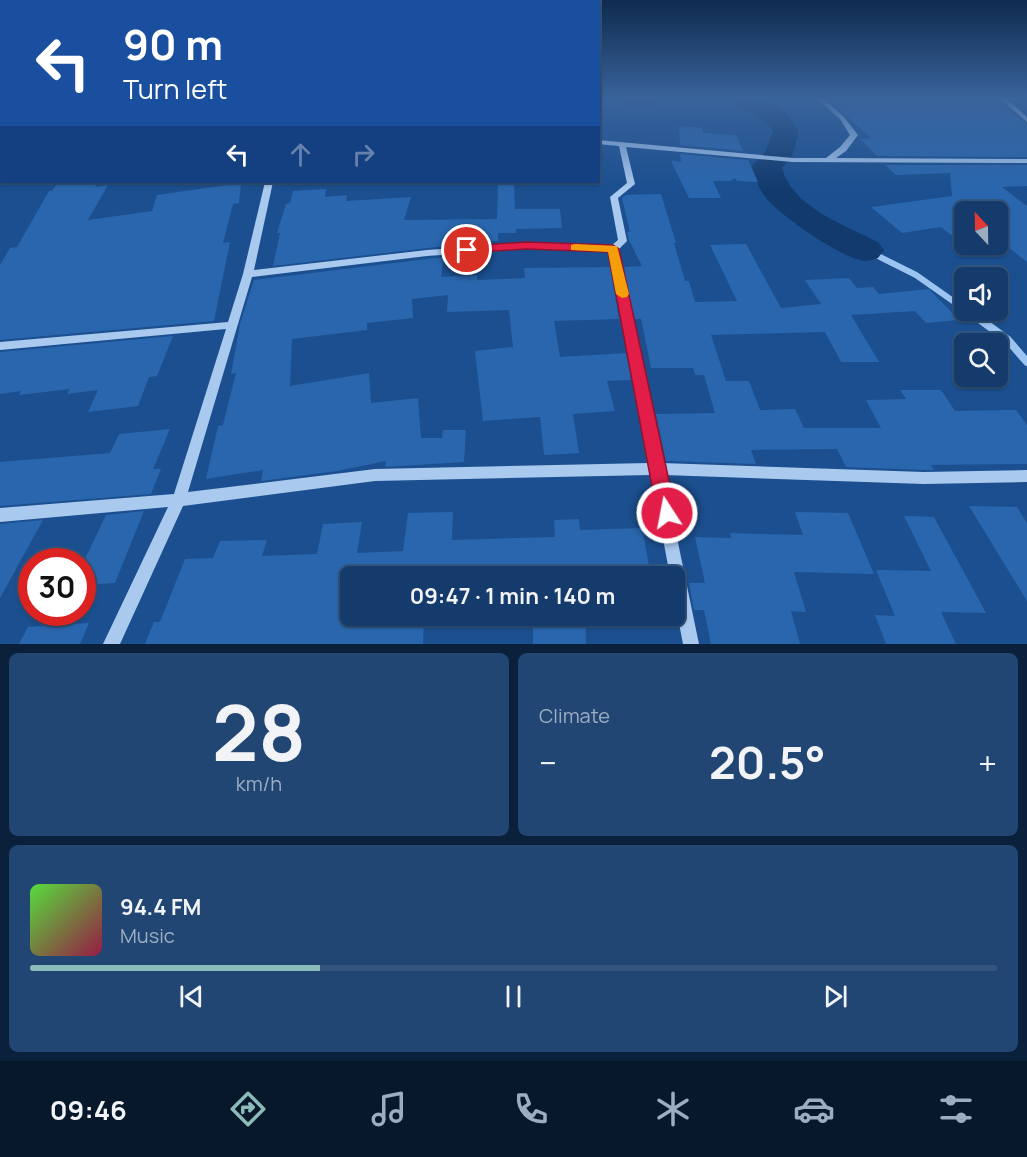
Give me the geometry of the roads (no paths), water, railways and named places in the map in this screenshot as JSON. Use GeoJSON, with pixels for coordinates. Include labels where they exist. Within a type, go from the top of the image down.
{"type":"FeatureCollection","features":[{"type":"Feature","properties":{"kind":"street"},"geometry":{"type":"LineString","coordinates":[[826,161],[843,149],[854,135],[850,129]]}},
{"type":"Feature","properties":{"kind":"street"},"geometry":{"type":"LineString","coordinates":[[600,142],[793,160],[1027,161]]}},
{"type":"Feature","properties":{"kind":"street"},"geometry":{"type":"LineString","coordinates":[[248,274],[438,252],[526,246],[613,249],[622,241],[614,197],[631,184],[621,145]]}},
{"type":"Feature","properties":{"kind":"street"},"geometry":{"type":"LineString","coordinates":[[111,644],[178,500],[248,274],[268,183]]}},
{"type":"Feature","properties":{"kind":"street"},"geometry":{"type":"LineString","coordinates":[[613,249],[691,644]]}},
{"type":"Feature","properties":{"kind":"street"},"geometry":{"type":"LineString","coordinates":[[0,346],[232,325]]}},
{"type":"Feature","properties":{"kind":"street"},"geometry":{"type":"LineString","coordinates":[[0,515],[178,500],[375,475],[658,470],[924,478],[1027,476]]}},
{"type":"Feature","properties":{"kind":"waterway"},"geometry":{"type":"LineString","coordinates":[[784,129],[786,132],[778,156],[767,166],[770,180],[778,193],[822,227],[866,250]]}},
{"type":"Feature","properties":{"kind":"waterway"},"geometry":{"type":"LineString","coordinates":[[866,250],[916,275],[954,302]]}},
{"type":"Feature","properties":{"kind":"waterway"},"geometry":{"type":"LineString","coordinates":[[982,321],[1008,340],[1027,362]]}}]}
